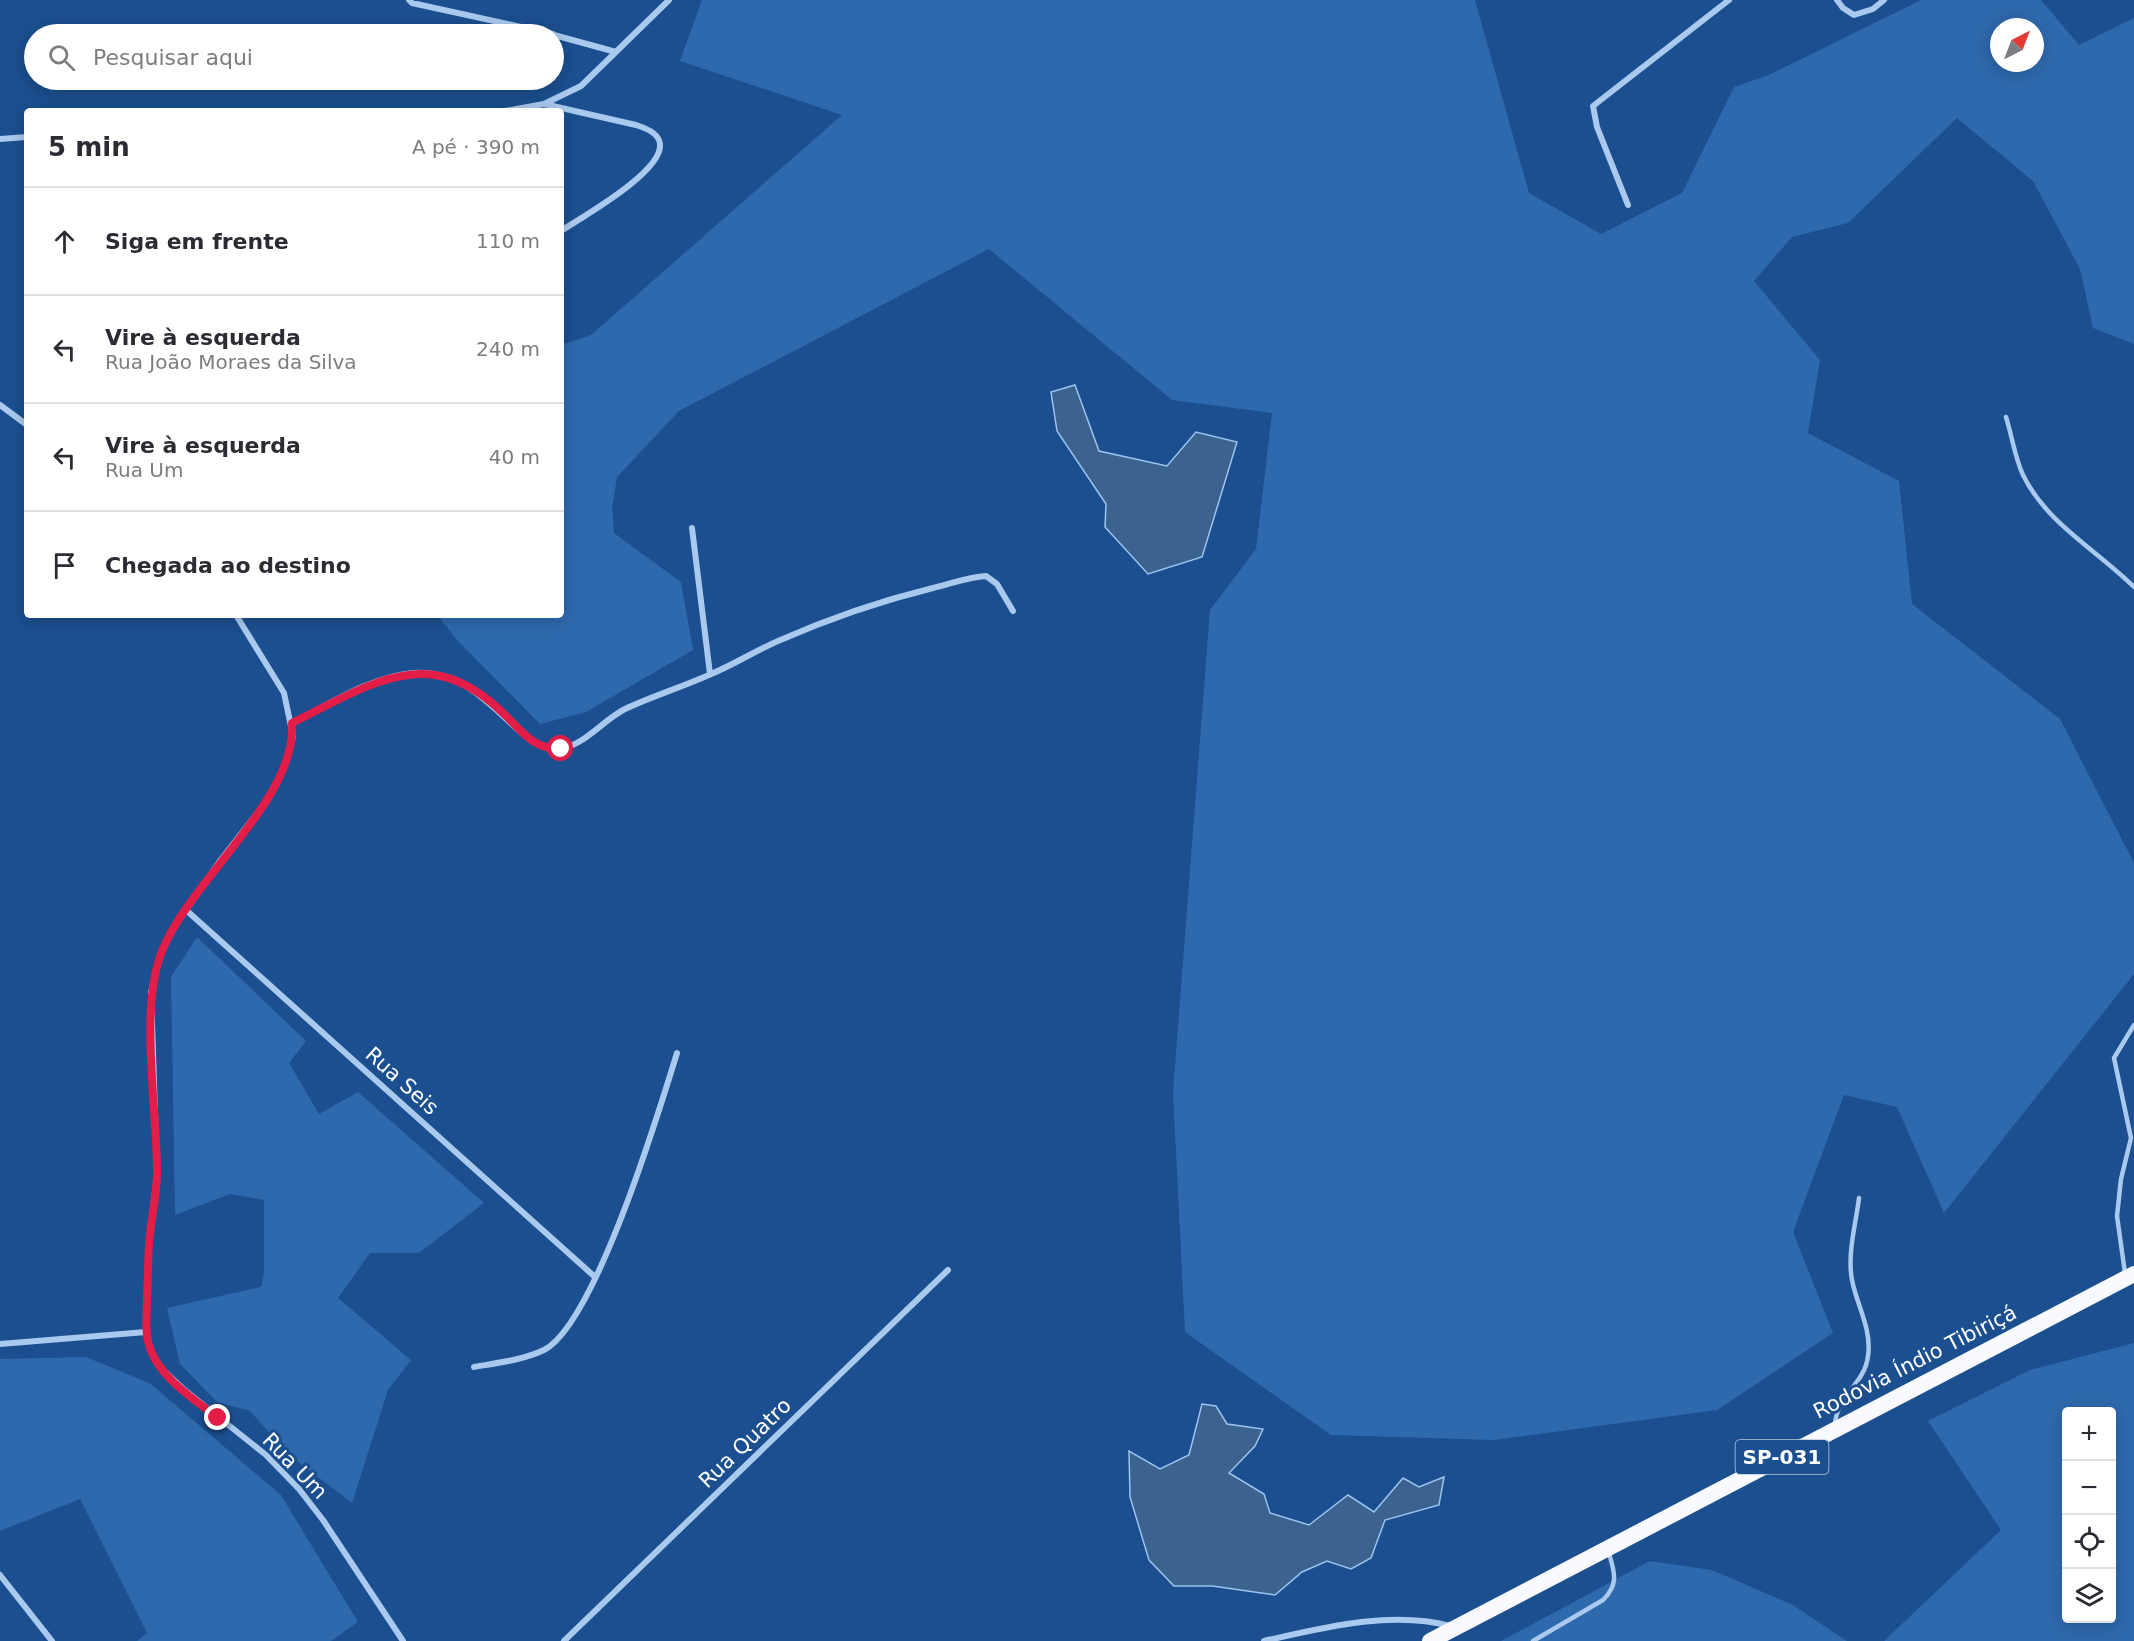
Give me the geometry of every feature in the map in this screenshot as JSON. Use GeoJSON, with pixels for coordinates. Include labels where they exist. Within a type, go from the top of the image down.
{"type":"FeatureCollection","features":[{"type":"Feature","properties":{"kind":"highway","name":"Rodovia Índio Tibiriçá"},"geometry":{"type":"LineString","coordinates":[[1430,1641],[1835,1429],[2131,1279]]}},
{"type":"Feature","properties":{"kind":"street"},"geometry":{"type":"LineString","coordinates":[[522,108],[544,104],[581,86],[669,0]]}},
{"type":"Feature","properties":{"kind":"street"},"geometry":{"type":"LineString","coordinates":[[1628,205],[1597,127],[1593,106],[1729,0]]}},
{"type":"Feature","properties":{"kind":"street"},"geometry":{"type":"LineString","coordinates":[[1837,0],[1843,8],[1854,15],[1873,9],[1884,0]]}},
{"type":"Feature","properties":{"kind":"street"},"geometry":{"type":"LineString","coordinates":[[410,2],[508,24]]}},
{"type":"Feature","properties":{"kind":"street"},"geometry":{"type":"LineString","coordinates":[[564,37],[616,51]]}},
{"type":"Feature","properties":{"kind":"street"},"geometry":{"type":"LineString","coordinates":[[544,104],[562,108]]}},
{"type":"Feature","properties":{"kind":"street"},"geometry":{"type":"LineString","coordinates":[[564,109],[651,130],[661,146],[657,156],[641,175],[615,196],[564,229]]}},
{"type":"Feature","properties":{"kind":"street"},"geometry":{"type":"LineString","coordinates":[[0,139],[24,137]]}},
{"type":"Feature","properties":{"kind":"street"},"geometry":{"type":"LineString","coordinates":[[0,405],[24,423]]}},
{"type":"Feature","properties":{"kind":"street"},"geometry":{"type":"LineString","coordinates":[[692,528],[710,674]]}},
{"type":"Feature","properties":{"kind":"street"},"geometry":{"type":"LineString","coordinates":[[292,723],[376,681],[413,673],[437,674],[461,681],[482,696],[528,739],[542,747],[561,749],[582,740],[623,710],[710,674],[778,641],[842,615],[902,596],[981,576],[993,580],[1013,611]]}},
{"type":"Feature","properties":{"kind":"street"},"geometry":{"type":"LineString","coordinates":[[0,1344],[146,1332],[149,1245],[157,1173],[151,992],[161,953],[186,909],[269,798],[285,766],[293,736],[284,693],[238,618]]}},
{"type":"Feature","properties":{"kind":"street","name":"Rua Seis"},"geometry":{"type":"LineString","coordinates":[[186,909],[595,1277]]}},
{"type":"Feature","properties":{"kind":"street"},"geometry":{"type":"LineString","coordinates":[[474,1367],[518,1359],[546,1349],[574,1319],[628,1202],[677,1053]]}},
{"type":"Feature","properties":{"kind":"street","name":"Rua Quatro"},"geometry":{"type":"LineString","coordinates":[[564,1641],[948,1270]]}},
{"type":"Feature","properties":{"kind":"street","name":"Rua Um"},"geometry":{"type":"LineString","coordinates":[[146,1332],[152,1352],[162,1369],[190,1396],[266,1455],[299,1489],[323,1520],[403,1641]]}},
{"type":"Feature","properties":{"kind":"street"},"geometry":{"type":"LineString","coordinates":[[0,1575],[52,1641]]}},
{"type":"Feature","properties":{"kind":"street"},"geometry":{"type":"LineString","coordinates":[[1264,1641],[1369,1622],[1435,1622],[1456,1628]]}},
{"type":"Feature","properties":{"kind":"lane"},"geometry":{"type":"LineString","coordinates":[[2006,417],[2023,475],[2054,519],[2115,567],[2134,587]]}},
{"type":"Feature","properties":{"kind":"lane"},"geometry":{"type":"LineString","coordinates":[[2131,1279],[2117,1216],[2121,1179],[2131,1138],[2114,1058],[2134,1024]]}},
{"type":"Feature","properties":{"kind":"lane"},"geometry":{"type":"LineString","coordinates":[[1835,1429],[1838,1405],[1864,1373],[1869,1356],[1867,1328],[1852,1280],[1851,1265],[1859,1198]]}},
{"type":"Feature","properties":{"kind":"lane"},"geometry":{"type":"LineString","coordinates":[[1533,1641],[1603,1600],[1612,1591],[1616,1580],[1608,1548]]}},
{"type":"Feature","properties":{"kind":"shaded area"},"geometry":{"type":"Polygon","coordinates":[[[702,0],[1475,0],[1529,193],[1601,234],[1682,193],[1734,87],[1769,75],[1921,0],[2041,0],[2079,45],[2134,18],[2134,344],[2093,328],[2080,269],[2033,181],[1957,118],[1848,223],[1792,237],[1754,281],[1820,360],[1808,433],[1899,481],[1912,604],[2060,719],[2134,863],[2134,974],[1944,1213],[1897,1107],[1844,1095],[1793,1232],[1833,1333],[1717,1410],[1494,1440],[1331,1435],[1185,1332],[1173,1092],[1210,610],[1256,549],[1272,413],[1172,400],[989,249],[679,411],[617,477],[612,509],[614,533],[681,582],[693,650],[586,712],[540,724],[458,641],[439,618],[564,618],[564,344],[591,335],[842,115],[680,61],[702,0]]]}},
{"type":"Feature","properties":{"kind":"shaded area"},"geometry":{"type":"Polygon","coordinates":[[[1075,385],[1099,451],[1167,466],[1196,432],[1237,442],[1202,557],[1148,574],[1105,527],[1106,504],[1057,431],[1051,392],[1075,385]]]}},
{"type":"Feature","properties":{"kind":"shaded area"},"geometry":{"type":"Polygon","coordinates":[[[197,937],[306,1041],[289,1063],[319,1114],[358,1092],[484,1203],[419,1253],[370,1253],[338,1298],[411,1360],[388,1390],[352,1503],[289,1455],[250,1411],[217,1402],[180,1364],[167,1308],[261,1287],[264,1273],[264,1200],[230,1194],[175,1215],[171,977],[197,937]]]}},
{"type":"Feature","properties":{"kind":"shaded area"},"geometry":{"type":"Polygon","coordinates":[[[2134,1343],[2134,1641],[1884,1641],[2001,1530],[1928,1421],[2030,1370],[2134,1343]]]}},
{"type":"Feature","properties":{"kind":"shaded area"},"geometry":{"type":"Polygon","coordinates":[[[86,1357],[151,1384],[281,1495],[358,1622],[331,1641],[137,1641],[147,1633],[80,1499],[0,1531],[0,1359],[86,1357]]]}},
{"type":"Feature","properties":{"kind":"shaded area"},"geometry":{"type":"Polygon","coordinates":[[[1202,1404],[1216,1406],[1227,1424],[1263,1429],[1255,1446],[1229,1473],[1264,1494],[1270,1513],[1309,1525],[1348,1495],[1374,1512],[1403,1478],[1419,1487],[1444,1477],[1439,1505],[1385,1520],[1371,1558],[1351,1569],[1327,1561],[1302,1572],[1275,1595],[1212,1586],[1174,1586],[1149,1560],[1130,1497],[1129,1451],[1160,1469],[1189,1455],[1202,1404]]]}},
{"type":"Feature","properties":{"kind":"shaded area"},"geometry":{"type":"Polygon","coordinates":[[[1650,1561],[1712,1570],[1793,1605],[1847,1641],[1501,1641],[1650,1561]]]}},
{"type":"Feature","properties":{"kind":"route"},"geometry":{"type":"LineString","coordinates":[[218,1418],[162,1369],[152,1352],[146,1332],[149,1245],[157,1173],[151,992],[161,953],[170,933],[220,861],[269,798],[285,766],[293,736],[292,723],[376,681],[413,673],[437,674],[461,681],[504,715],[528,739],[542,747],[561,749]]}}]}
